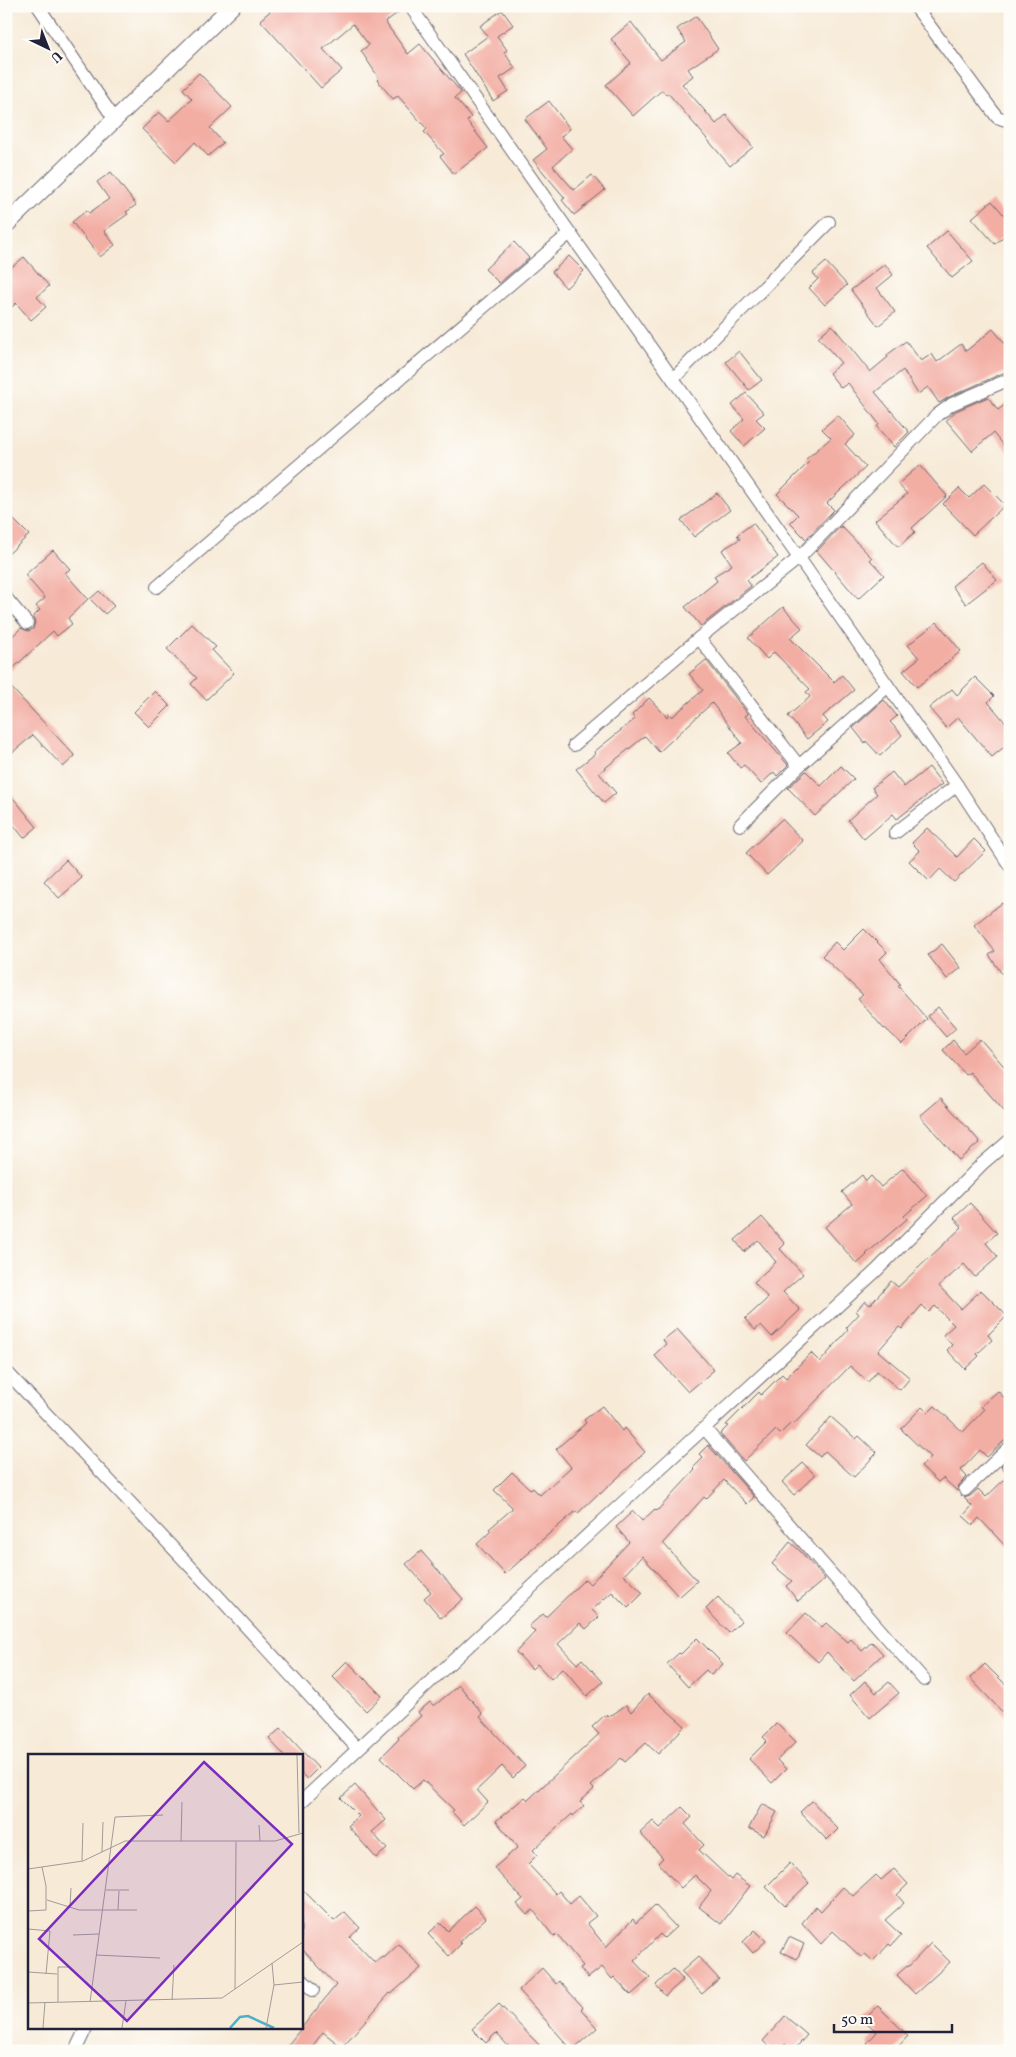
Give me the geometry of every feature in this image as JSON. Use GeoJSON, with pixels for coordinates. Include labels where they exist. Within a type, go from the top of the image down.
{"type":"FeatureCollection","features":[{"type":"Feature","properties":{"kind":"street"},"geometry":{"type":"LineString","coordinates":[[38,6],[115,120]]}},
{"type":"Feature","properties":{"kind":"street"},"geometry":{"type":"LineString","coordinates":[[6,225],[232,6]]}},
{"type":"Feature","properties":{"kind":"street"},"geometry":{"type":"LineString","coordinates":[[410,6],[799,558],[957,785],[1010,866]]}},
{"type":"Feature","properties":{"kind":"street"},"geometry":{"type":"LineString","coordinates":[[915,6],[997,117],[1006,120],[1010,118]]}},
{"type":"Feature","properties":{"kind":"street"},"geometry":{"type":"LineString","coordinates":[[673,379],[829,222]]}},
{"type":"Feature","properties":{"kind":"street"},"geometry":{"type":"LineString","coordinates":[[157,587],[570,233]]}},
{"type":"Feature","properties":{"kind":"street"},"geometry":{"type":"LineString","coordinates":[[574,746],[699,638],[799,558],[937,414],[952,404],[1010,379]]}},
{"type":"Feature","properties":{"kind":"street"},"geometry":{"type":"LineString","coordinates":[[6,598],[26,623]]}},
{"type":"Feature","properties":{"kind":"street"},"geometry":{"type":"LineString","coordinates":[[699,638],[799,766]]}},
{"type":"Feature","properties":{"kind":"street"},"geometry":{"type":"LineString","coordinates":[[740,825],[799,766],[888,686]]}},
{"type":"Feature","properties":{"kind":"street"},"geometry":{"type":"LineString","coordinates":[[895,833],[957,785]]}},
{"type":"Feature","properties":{"kind":"street"},"geometry":{"type":"LineString","coordinates":[[302,1801],[607,1517],[876,1271],[982,1164],[1010,1140]]}},
{"type":"Feature","properties":{"kind":"street"},"geometry":{"type":"LineString","coordinates":[[6,1371],[219,1597],[357,1748]]}},
{"type":"Feature","properties":{"kind":"street"},"geometry":{"type":"LineString","coordinates":[[705,1429],[924,1680]]}},
{"type":"Feature","properties":{"kind":"street"},"geometry":{"type":"LineString","coordinates":[[965,1490],[1010,1448]]}},
{"type":"Feature","properties":{"kind":"street"},"geometry":{"type":"LineString","coordinates":[[302,1979],[313,1990]]}},
{"type":"Feature","properties":{"kind":"street"},"geometry":{"type":"LineString","coordinates":[[75,2051],[85,2030]]}},
{"type":"Feature","properties":{"kind":"building"},"geometry":{"type":"Polygon","coordinates":[[[276,6],[402,6],[403,9],[385,22],[408,54],[420,44],[460,91],[461,93],[455,98],[471,117],[467,121],[488,148],[454,174],[440,156],[444,154],[424,132],[427,129],[398,96],[393,99],[377,80],[379,78],[361,51],[369,45],[353,24],[323,49],[342,70],[321,88],[260,20],[276,6]]]}},
{"type":"Feature","properties":{"kind":"building"},"geometry":{"type":"Polygon","coordinates":[[[502,10],[513,25],[497,36],[507,50],[504,52],[515,68],[500,78],[508,91],[493,101],[463,54],[488,36],[480,26],[502,10]]]}},
{"type":"Feature","properties":{"kind":"building"},"geometry":{"type":"Polygon","coordinates":[[[696,16],[718,49],[688,69],[693,76],[682,84],[716,124],[726,115],[753,147],[730,166],[668,93],[666,95],[662,90],[633,116],[606,85],[631,63],[611,39],[631,22],[661,60],[686,42],[677,29],[696,16]]]}},
{"type":"Feature","properties":{"kind":"building"},"geometry":{"type":"Polygon","coordinates":[[[199,73],[232,107],[210,128],[223,143],[208,156],[195,142],[176,162],[142,129],[159,112],[169,121],[192,99],[183,89],[199,73]]]}},
{"type":"Feature","properties":{"kind":"building"},"geometry":{"type":"Polygon","coordinates":[[[549,101],[570,129],[561,136],[572,149],[553,166],[574,190],[592,175],[605,190],[574,215],[562,200],[565,198],[533,160],[547,149],[525,119],[549,101]]]}},
{"type":"Feature","properties":{"kind":"building"},"geometry":{"type":"Polygon","coordinates":[[[111,172],[136,205],[126,212],[128,214],[104,231],[115,245],[100,257],[72,222],[87,210],[89,213],[109,199],[97,182],[111,172]]]}},
{"type":"Feature","properties":{"kind":"building"},"geometry":{"type":"Polygon","coordinates":[[[992,201],[1010,222],[1010,231],[995,244],[972,218],[992,201]]]}},
{"type":"Feature","properties":{"kind":"building"},"geometry":{"type":"Polygon","coordinates":[[[947,231],[973,261],[952,278],[927,248],[947,231]]]}},
{"type":"Feature","properties":{"kind":"building"},"geometry":{"type":"Polygon","coordinates":[[[514,242],[529,258],[499,283],[485,269],[514,242]]]}},
{"type":"Feature","properties":{"kind":"building"},"geometry":{"type":"Polygon","coordinates":[[[569,256],[584,271],[566,288],[552,272],[569,256]]]}},
{"type":"Feature","properties":{"kind":"building"},"geometry":{"type":"Polygon","coordinates":[[[24,257],[49,286],[37,297],[46,307],[31,320],[16,303],[6,313],[6,272],[24,257]]]}},
{"type":"Feature","properties":{"kind":"building"},"geometry":{"type":"Polygon","coordinates":[[[826,262],[847,285],[825,305],[809,288],[818,279],[813,273],[826,262]]]}},
{"type":"Feature","properties":{"kind":"building"},"geometry":{"type":"Polygon","coordinates":[[[885,264],[893,275],[877,288],[895,312],[878,326],[851,290],[885,264]]]}},
{"type":"Feature","properties":{"kind":"building"},"geometry":{"type":"Polygon","coordinates":[[[832,325],[870,372],[888,357],[887,355],[906,341],[921,361],[932,354],[937,362],[961,344],[966,351],[993,329],[1010,350],[1010,370],[939,403],[928,387],[918,394],[903,370],[875,392],[909,432],[894,447],[877,427],[879,424],[848,383],[841,388],[829,373],[841,363],[818,337],[832,325]]]}},
{"type":"Feature","properties":{"kind":"building"},"geometry":{"type":"Polygon","coordinates":[[[739,351],[762,380],[749,390],[726,362],[739,351]]]}},
{"type":"Feature","properties":{"kind":"building"},"geometry":{"type":"Polygon","coordinates":[[[746,393],[764,413],[756,419],[765,428],[744,446],[731,431],[744,419],[732,405],[746,393]]]}},
{"type":"Feature","properties":{"kind":"building"},"geometry":{"type":"Polygon","coordinates":[[[988,397],[998,410],[1010,401],[1010,454],[993,433],[972,451],[946,420],[956,411],[988,397]]]}},
{"type":"Feature","properties":{"kind":"building"},"geometry":{"type":"Polygon","coordinates":[[[838,415],[855,435],[845,444],[866,467],[827,503],[834,510],[806,539],[790,523],[798,515],[777,494],[809,462],[806,459],[831,438],[822,429],[838,415]]]}},
{"type":"Feature","properties":{"kind":"building"},"geometry":{"type":"Polygon","coordinates":[[[920,465],[947,496],[912,528],[915,532],[898,547],[875,520],[907,494],[898,484],[920,465]]]}},
{"type":"Feature","properties":{"kind":"building"},"geometry":{"type":"Polygon","coordinates":[[[984,484],[1005,505],[973,535],[943,504],[959,488],[969,498],[984,484]]]}},
{"type":"Feature","properties":{"kind":"building"},"geometry":{"type":"Polygon","coordinates":[[[717,493],[730,510],[694,537],[681,520],[717,493]]]}},
{"type":"Feature","properties":{"kind":"building"},"geometry":{"type":"Polygon","coordinates":[[[6,512],[29,535],[6,556],[6,512]]]}},
{"type":"Feature","properties":{"kind":"building"},"geometry":{"type":"Polygon","coordinates":[[[753,523],[778,557],[747,580],[751,586],[701,626],[685,607],[717,581],[714,576],[732,565],[722,550],[740,539],[737,535],[753,523]]]}},
{"type":"Feature","properties":{"kind":"building"},"geometry":{"type":"Polygon","coordinates":[[[841,526],[872,558],[870,560],[884,575],[858,599],[817,551],[841,526]]]}},
{"type":"Feature","properties":{"kind":"building"},"geometry":{"type":"Polygon","coordinates":[[[53,550],[70,569],[65,573],[88,599],[68,618],[72,624],[57,636],[53,631],[6,675],[6,642],[21,628],[28,631],[33,629],[35,622],[33,617],[40,610],[36,606],[45,598],[25,575],[53,550]]]}},
{"type":"Feature","properties":{"kind":"building"},"geometry":{"type":"Polygon","coordinates":[[[982,562],[997,580],[966,604],[952,586],[982,562]]]}},
{"type":"Feature","properties":{"kind":"building"},"geometry":{"type":"Polygon","coordinates":[[[99,591],[114,606],[105,614],[90,599],[99,591]]]}},
{"type":"Feature","properties":{"kind":"building"},"geometry":{"type":"Polygon","coordinates":[[[783,607],[802,628],[790,638],[834,682],[842,675],[854,690],[823,716],[828,722],[807,739],[788,716],[810,697],[806,692],[810,689],[774,652],[767,659],[748,638],[783,607]]]}},
{"type":"Feature","properties":{"kind":"building"},"geometry":{"type":"Polygon","coordinates":[[[937,622],[961,651],[917,687],[903,671],[919,658],[908,645],[937,622]]]}},
{"type":"Feature","properties":{"kind":"building"},"geometry":{"type":"Polygon","coordinates":[[[192,624],[216,647],[212,650],[234,673],[206,700],[191,684],[197,678],[167,649],[192,624]]]}},
{"type":"Feature","properties":{"kind":"building"},"geometry":{"type":"Polygon","coordinates":[[[706,660],[748,714],[745,716],[788,765],[777,776],[774,772],[761,784],[744,765],[740,768],[728,753],[742,743],[712,703],[659,752],[645,736],[599,773],[616,793],[604,803],[576,769],[635,719],[632,715],[649,698],[667,717],[669,714],[672,717],[703,690],[689,674],[706,660]]]}},
{"type":"Feature","properties":{"kind":"building"},"geometry":{"type":"Polygon","coordinates":[[[975,677],[994,696],[988,702],[1010,728],[1010,742],[992,757],[958,717],[946,728],[929,708],[952,689],[957,695],[975,677]]]}},
{"type":"Feature","properties":{"kind":"building"},"geometry":{"type":"Polygon","coordinates":[[[6,682],[75,756],[63,767],[33,735],[6,758],[6,682]]]}},
{"type":"Feature","properties":{"kind":"building"},"geometry":{"type":"Polygon","coordinates":[[[155,691],[170,706],[149,727],[134,712],[155,691]]]}},
{"type":"Feature","properties":{"kind":"building"},"geometry":{"type":"Polygon","coordinates":[[[884,700],[897,716],[890,722],[902,735],[880,756],[866,741],[865,743],[853,728],[884,700]]]}},
{"type":"Feature","properties":{"kind":"building"},"geometry":{"type":"Polygon","coordinates":[[[841,766],[854,779],[815,816],[788,788],[806,771],[821,786],[841,766]]]}},
{"type":"Feature","properties":{"kind":"building"},"geometry":{"type":"Polygon","coordinates":[[[929,767],[942,784],[897,819],[893,814],[864,839],[848,820],[877,794],[872,788],[892,772],[904,787],[929,767]]]}},
{"type":"Feature","properties":{"kind":"building"},"geometry":{"type":"Polygon","coordinates":[[[6,789],[37,827],[24,838],[6,816],[6,789]]]}},
{"type":"Feature","properties":{"kind":"building"},"geometry":{"type":"Polygon","coordinates":[[[782,819],[803,841],[767,875],[746,853],[782,819]]]}},
{"type":"Feature","properties":{"kind":"building"},"geometry":{"type":"Polygon","coordinates":[[[927,828],[957,857],[974,839],[986,851],[954,882],[940,869],[929,881],[909,861],[920,851],[912,843],[927,828]]]}},
{"type":"Feature","properties":{"kind":"building"},"geometry":{"type":"Polygon","coordinates":[[[66,860],[82,878],[59,898],[44,881],[66,860]]]}},
{"type":"Feature","properties":{"kind":"building"},"geometry":{"type":"Polygon","coordinates":[[[1002,903],[1010,914],[1010,969],[1002,974],[989,955],[995,951],[974,925],[1002,903]]]}},
{"type":"Feature","properties":{"kind":"building"},"geometry":{"type":"Polygon","coordinates":[[[864,929],[887,952],[880,959],[900,984],[898,986],[927,1019],[902,1044],[884,1029],[858,999],[863,995],[822,956],[835,942],[843,950],[864,929]]]}},
{"type":"Feature","properties":{"kind":"building"},"geometry":{"type":"Polygon","coordinates":[[[942,944],[961,968],[947,979],[928,955],[942,944]]]}},
{"type":"Feature","properties":{"kind":"building"},"geometry":{"type":"Polygon","coordinates":[[[938,1007],[956,1028],[946,1037],[928,1016],[938,1007]]]}},
{"type":"Feature","properties":{"kind":"building"},"geometry":{"type":"Polygon","coordinates":[[[980,1039],[1010,1073],[1010,1118],[970,1072],[966,1075],[943,1050],[953,1040],[964,1053],[980,1039]]]}},
{"type":"Feature","properties":{"kind":"building"},"geometry":{"type":"Polygon","coordinates":[[[941,1098],[980,1142],[959,1160],[920,1116],[941,1098]]]}},
{"type":"Feature","properties":{"kind":"building"},"geometry":{"type":"Polygon","coordinates":[[[903,1168],[927,1196],[904,1216],[907,1219],[857,1264],[825,1227],[852,1204],[842,1192],[862,1175],[866,1181],[871,1176],[881,1187],[903,1168]]]}},
{"type":"Feature","properties":{"kind":"building"},"geometry":{"type":"Polygon","coordinates":[[[970,1203],[997,1233],[986,1243],[998,1257],[975,1277],[964,1264],[939,1286],[961,1309],[981,1290],[1007,1316],[988,1335],[992,1340],[977,1354],[979,1356],[965,1369],[947,1350],[952,1345],[943,1335],[954,1325],[935,1306],[929,1312],[922,1305],[902,1329],[899,1327],[878,1351],[910,1378],[900,1390],[877,1371],[868,1382],[850,1366],[794,1424],[792,1422],[780,1434],[776,1430],[744,1461],[720,1434],[728,1426],[726,1425],[759,1392],[761,1395],[782,1374],[786,1378],[811,1353],[820,1362],[848,1330],[846,1328],[859,1314],[856,1311],[865,1301],[870,1305],[891,1281],[898,1287],[962,1227],[954,1218],[970,1203]]]}},
{"type":"Feature","properties":{"kind":"building"},"geometry":{"type":"Polygon","coordinates":[[[762,1217],[785,1244],[780,1249],[803,1274],[783,1292],[800,1310],[772,1337],[761,1325],[755,1330],[745,1319],[768,1298],[754,1282],[776,1262],[758,1240],[744,1252],[735,1240],[762,1217]]]}},
{"type":"Feature","properties":{"kind":"building"},"geometry":{"type":"Polygon","coordinates":[[[677,1329],[714,1370],[688,1392],[654,1355],[666,1344],[663,1340],[677,1329]]]}},
{"type":"Feature","properties":{"kind":"building"},"geometry":{"type":"Polygon","coordinates":[[[998,1391],[1010,1405],[1010,1439],[1004,1441],[987,1457],[980,1450],[961,1470],[967,1477],[959,1485],[957,1491],[943,1478],[938,1482],[921,1466],[930,1457],[901,1429],[922,1407],[928,1413],[935,1406],[963,1432],[984,1410],[981,1406],[998,1391]]]}},
{"type":"Feature","properties":{"kind":"building"},"geometry":{"type":"Polygon","coordinates":[[[602,1406],[622,1431],[624,1428],[645,1452],[600,1494],[578,1513],[576,1511],[505,1574],[477,1544],[491,1531],[489,1529],[512,1509],[494,1490],[512,1472],[531,1490],[533,1488],[540,1495],[571,1467],[556,1449],[586,1423],[584,1420],[602,1406]]]}},
{"type":"Feature","properties":{"kind":"building"},"geometry":{"type":"Polygon","coordinates":[[[831,1417],[856,1439],[859,1436],[877,1453],[854,1477],[825,1451],[820,1457],[806,1445],[831,1417]]]}},
{"type":"Feature","properties":{"kind":"building"},"geometry":{"type":"Polygon","coordinates":[[[708,1445],[754,1497],[747,1504],[724,1480],[706,1499],[704,1497],[663,1543],[697,1581],[679,1597],[642,1556],[624,1575],[643,1593],[628,1608],[612,1592],[592,1610],[599,1617],[586,1629],[580,1623],[558,1644],[577,1664],[582,1659],[603,1682],[587,1696],[563,1668],[551,1679],[537,1664],[532,1669],[516,1652],[535,1632],[529,1626],[543,1614],[546,1617],[585,1579],[590,1584],[629,1542],[616,1527],[633,1511],[642,1521],[655,1509],[657,1511],[695,1470],[693,1468],[703,1458],[699,1454],[708,1445]]]}},
{"type":"Feature","properties":{"kind":"building"},"geometry":{"type":"Polygon","coordinates":[[[1010,1458],[1010,1551],[979,1518],[973,1525],[963,1516],[972,1506],[964,1498],[970,1496],[978,1489],[986,1497],[1009,1475],[1001,1466],[1010,1458]]]}},
{"type":"Feature","properties":{"kind":"building"},"geometry":{"type":"Polygon","coordinates":[[[803,1463],[815,1475],[794,1495],[782,1482],[803,1463]]]}},
{"type":"Feature","properties":{"kind":"building"},"geometry":{"type":"Polygon","coordinates":[[[790,1542],[825,1579],[798,1601],[786,1586],[792,1581],[772,1564],[790,1542]]]}},
{"type":"Feature","properties":{"kind":"building"},"geometry":{"type":"Polygon","coordinates":[[[421,1551],[463,1599],[441,1618],[424,1598],[431,1592],[406,1564],[421,1551]]]}},
{"type":"Feature","properties":{"kind":"building"},"geometry":{"type":"Polygon","coordinates":[[[718,1597],[741,1621],[729,1633],[706,1609],[718,1597]]]}},
{"type":"Feature","properties":{"kind":"building"},"geometry":{"type":"Polygon","coordinates":[[[806,1613],[822,1627],[826,1623],[848,1642],[851,1639],[862,1651],[872,1642],[883,1654],[854,1681],[827,1652],[818,1662],[787,1633],[806,1613]]]}},
{"type":"Feature","properties":{"kind":"building"},"geometry":{"type":"Polygon","coordinates":[[[697,1638],[723,1664],[711,1675],[706,1670],[688,1687],[667,1664],[679,1653],[681,1654],[697,1638]]]}},
{"type":"Feature","properties":{"kind":"building"},"geometry":{"type":"Polygon","coordinates":[[[347,1661],[382,1696],[366,1711],[332,1676],[347,1661]]]}},
{"type":"Feature","properties":{"kind":"building"},"geometry":{"type":"Polygon","coordinates":[[[985,1664],[1010,1689],[1010,1720],[970,1678],[985,1664]]]}},
{"type":"Feature","properties":{"kind":"building"},"geometry":{"type":"Polygon","coordinates":[[[865,1681],[876,1693],[889,1682],[899,1693],[870,1718],[850,1695],[865,1681]]]}},
{"type":"Feature","properties":{"kind":"building"},"geometry":{"type":"Polygon","coordinates":[[[459,1685],[483,1714],[480,1717],[525,1766],[513,1778],[502,1766],[477,1790],[488,1802],[464,1825],[452,1812],[454,1810],[423,1780],[413,1789],[381,1757],[399,1739],[398,1737],[421,1716],[418,1712],[430,1702],[434,1706],[459,1685]]]}},
{"type":"Feature","properties":{"kind":"building"},"geometry":{"type":"Polygon","coordinates":[[[648,1694],[685,1726],[658,1754],[646,1743],[625,1762],[621,1758],[591,1786],[594,1789],[580,1802],[584,1806],[573,1816],[572,1814],[533,1850],[537,1855],[528,1864],[556,1894],[559,1891],[570,1904],[579,1896],[596,1916],[587,1923],[606,1947],[633,1919],[636,1923],[655,1905],[676,1927],[664,1938],[660,1934],[634,1961],[650,1978],[631,1995],[614,1977],[612,1979],[602,1967],[588,1978],[580,1968],[583,1966],[557,1934],[554,1937],[533,1910],[527,1915],[517,1904],[523,1899],[494,1868],[518,1847],[496,1821],[525,1797],[528,1800],[599,1734],[592,1727],[606,1714],[609,1717],[626,1705],[631,1712],[648,1694]]]}},
{"type":"Feature","properties":{"kind":"building"},"geometry":{"type":"Polygon","coordinates":[[[777,1723],[796,1742],[777,1760],[786,1769],[772,1783],[749,1759],[767,1741],[763,1737],[777,1723]]]}},
{"type":"Feature","properties":{"kind":"building"},"geometry":{"type":"Polygon","coordinates":[[[281,1728],[318,1768],[307,1779],[302,1774],[302,1754],[283,1754],[269,1739],[281,1728]]]}},
{"type":"Feature","properties":{"kind":"building"},"geometry":{"type":"Polygon","coordinates":[[[355,1785],[386,1820],[372,1832],[387,1849],[376,1858],[348,1826],[359,1816],[341,1798],[355,1785]]]}},
{"type":"Feature","properties":{"kind":"building"},"geometry":{"type":"Polygon","coordinates":[[[812,1801],[838,1829],[827,1840],[800,1812],[812,1801]]]}},
{"type":"Feature","properties":{"kind":"building"},"geometry":{"type":"Polygon","coordinates":[[[762,1804],[777,1812],[764,1836],[749,1828],[762,1804]]]}},
{"type":"Feature","properties":{"kind":"building"},"geometry":{"type":"Polygon","coordinates":[[[682,1807],[692,1817],[685,1824],[704,1845],[699,1850],[731,1880],[735,1875],[750,1886],[721,1924],[699,1907],[711,1891],[695,1875],[681,1888],[658,1863],[663,1858],[640,1833],[653,1821],[660,1828],[682,1807]]]}},
{"type":"Feature","properties":{"kind":"building"},"geometry":{"type":"Polygon","coordinates":[[[790,1863],[809,1883],[785,1906],[766,1887],[790,1863]]]}},
{"type":"Feature","properties":{"kind":"building"},"geometry":{"type":"Polygon","coordinates":[[[894,1869],[908,1884],[897,1895],[904,1903],[885,1920],[901,1935],[891,1946],[889,1944],[873,1961],[865,1954],[861,1957],[833,1931],[821,1944],[802,1923],[816,1906],[821,1911],[843,1887],[853,1896],[876,1875],[881,1880],[894,1869]]]}},
{"type":"Feature","properties":{"kind":"building"},"geometry":{"type":"Polygon","coordinates":[[[302,1889],[334,1921],[345,1912],[360,1928],[350,1937],[375,1963],[382,1957],[384,1958],[399,1944],[421,1968],[390,1993],[342,2047],[323,2032],[309,2051],[283,2051],[300,2030],[302,2030],[302,2027],[336,1985],[302,1949],[302,1889]]]}},
{"type":"Feature","properties":{"kind":"building"},"geometry":{"type":"Polygon","coordinates":[[[475,1906],[486,1918],[459,1942],[461,1944],[449,1956],[428,1934],[440,1923],[448,1931],[475,1906]]]}},
{"type":"Feature","properties":{"kind":"building"},"geometry":{"type":"Polygon","coordinates":[[[755,1930],[766,1941],[753,1953],[743,1942],[755,1930]]]}},
{"type":"Feature","properties":{"kind":"building"},"geometry":{"type":"Polygon","coordinates":[[[789,1937],[804,1944],[797,1959],[781,1952],[789,1937]]]}},
{"type":"Feature","properties":{"kind":"building"},"geometry":{"type":"Polygon","coordinates":[[[931,1943],[950,1962],[915,1994],[897,1975],[908,1967],[931,1943]]]}},
{"type":"Feature","properties":{"kind":"building"},"geometry":{"type":"Polygon","coordinates":[[[698,1957],[719,1979],[702,1994],[681,1972],[698,1957]]]}},
{"type":"Feature","properties":{"kind":"building"},"geometry":{"type":"Polygon","coordinates":[[[542,1968],[556,1984],[559,1981],[583,2007],[581,2009],[597,2028],[572,2050],[519,1990],[542,1968]]]}},
{"type":"Feature","properties":{"kind":"building"},"geometry":{"type":"Polygon","coordinates":[[[673,1969],[683,1980],[665,1996],[656,1985],[673,1969]]]}},
{"type":"Feature","properties":{"kind":"building"},"geometry":{"type":"Polygon","coordinates":[[[499,2004],[545,2051],[513,2051],[496,2033],[486,2043],[472,2029],[499,2004]]]}},
{"type":"Feature","properties":{"kind":"building"},"geometry":{"type":"Polygon","coordinates":[[[878,2006],[908,2036],[894,2051],[875,2051],[867,2043],[877,2032],[864,2020],[878,2006]]]}},
{"type":"Feature","properties":{"kind":"building"},"geometry":{"type":"Polygon","coordinates":[[[785,2016],[807,2035],[793,2051],[785,2044],[780,2051],[774,2051],[763,2041],[785,2016]]]}}]}
